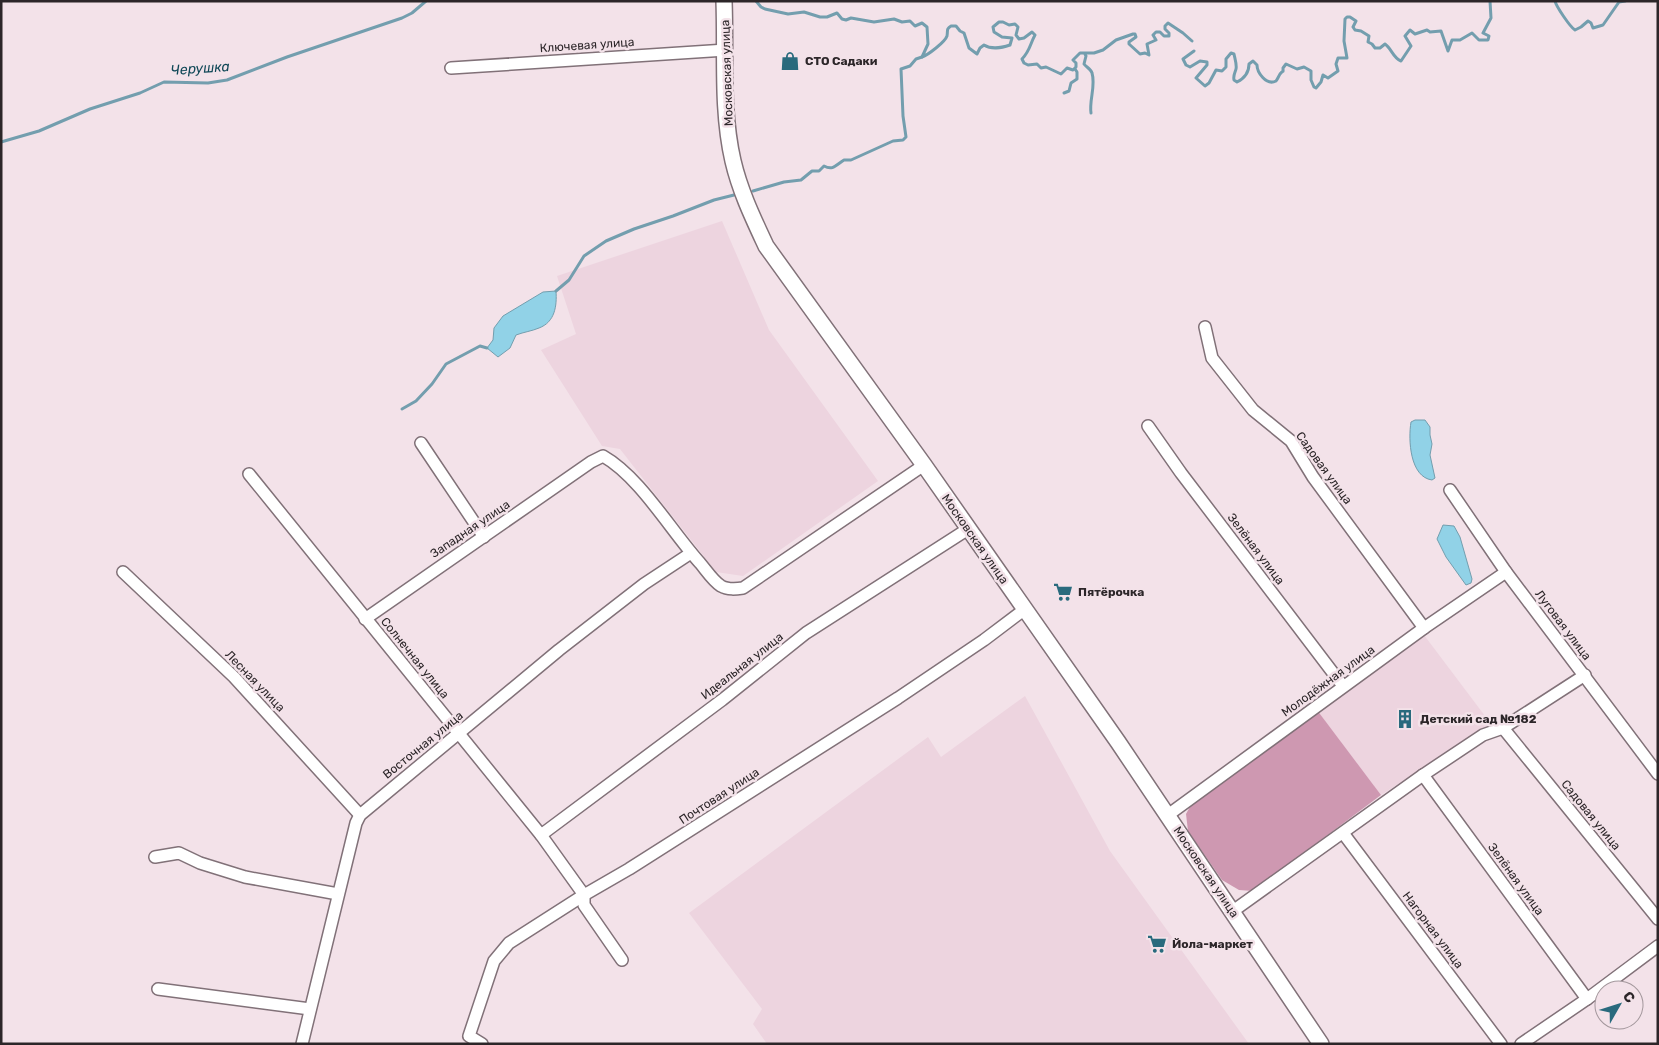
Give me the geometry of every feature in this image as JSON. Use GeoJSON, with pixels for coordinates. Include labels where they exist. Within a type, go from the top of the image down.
{"type":"FeatureCollection","features":[{"type":"Feature","properties":{"kind":"main road","name":"Московская улица"},"geometry":{"type":"LineString","coordinates":[[724,1],[726,105],[733,160],[747,207],[766,246],[1025,609],[1168,815],[1321,1044]]}},
{"type":"Feature","properties":{"kind":"street","name":"Ключевая улица"},"geometry":{"type":"LineString","coordinates":[[451,68],[726,50]]}},
{"type":"Feature","properties":{"kind":"street","name":"Садовая улица"},"geometry":{"type":"LineString","coordinates":[[1204,327],[1212,358],[1253,410],[1291,441],[1313,476],[1424,628]]}},
{"type":"Feature","properties":{"kind":"street","name":"Зелёная улица"},"geometry":{"type":"LineString","coordinates":[[1148,426],[1181,473],[1343,686]]}},
{"type":"Feature","properties":{"kind":"street"},"geometry":{"type":"LineString","coordinates":[[421,443],[484,537]]}},
{"type":"Feature","properties":{"kind":"street","name":"Западная улица"},"geometry":{"type":"LineString","coordinates":[[365,619],[591,462],[603,456],[613,462],[648,497],[691,553]]}},
{"type":"Feature","properties":{"kind":"street"},"geometry":{"type":"LineString","coordinates":[[691,553],[720,586],[732,589],[743,588],[924,465]]}},
{"type":"Feature","properties":{"kind":"street","name":"Солнечная улица"},"geometry":{"type":"LineString","coordinates":[[249,474],[541,835],[584,895],[584,905],[622,960]]}},
{"type":"Feature","properties":{"kind":"street","name":"Луговая улица"},"geometry":{"type":"LineString","coordinates":[[1450,490],[1506,572],[1658,774]]}},
{"type":"Feature","properties":{"kind":"street","name":"Идеальная улица"},"geometry":{"type":"LineString","coordinates":[[541,835],[722,700],[806,633],[968,529]]}},
{"type":"Feature","properties":{"kind":"street","name":"Восточная улица"},"geometry":{"type":"LineString","coordinates":[[360,815],[560,650],[644,584],[691,553]]}},
{"type":"Feature","properties":{"kind":"street","name":"Лесная улица"},"geometry":{"type":"LineString","coordinates":[[124,572],[234,677],[360,815]]}},
{"type":"Feature","properties":{"kind":"street","name":"Молодёжная улица"},"geometry":{"type":"LineString","coordinates":[[1168,815],[1343,686],[1506,572]]}},
{"type":"Feature","properties":{"kind":"street","name":"Почтовая улица"},"geometry":{"type":"LineString","coordinates":[[482,1044],[469,1036],[494,961],[509,943],[584,895],[630,869],[898,698],[984,640],[1025,609]]}},
{"type":"Feature","properties":{"kind":"street"},"geometry":{"type":"LineString","coordinates":[[1233,911],[1483,735],[1503,728],[1585,675]]}},
{"type":"Feature","properties":{"kind":"street","name":"Садовая улица"},"geometry":{"type":"LineString","coordinates":[[1503,728],[1658,919]]}},
{"type":"Feature","properties":{"kind":"street","name":"Зелёная улица"},"geometry":{"type":"LineString","coordinates":[[1424,775],[1587,999]]}},
{"type":"Feature","properties":{"kind":"street"},"geometry":{"type":"LineString","coordinates":[[302,1044],[338,894],[356,823],[360,815]]}},
{"type":"Feature","properties":{"kind":"street","name":"Нагорная улица"},"geometry":{"type":"LineString","coordinates":[[1343,832],[1501,1044]]}},
{"type":"Feature","properties":{"kind":"street"},"geometry":{"type":"LineString","coordinates":[[155,857],[179,853],[200,863],[245,877],[338,894]]}},
{"type":"Feature","properties":{"kind":"street"},"geometry":{"type":"LineString","coordinates":[[1522,1044],[1658,946]]}},
{"type":"Feature","properties":{"kind":"street"},"geometry":{"type":"LineString","coordinates":[[158,989],[310,1009]]}},
{"type":"Feature","properties":{"kind":"shaded area"},"geometry":{"type":"Polygon","coordinates":[[[722,221],[769,330],[878,481],[743,576],[716,572],[620,449],[602,446],[541,350],[576,334],[557,276],[722,221]]]}},
{"type":"Feature","properties":{"kind":"shaded area"},"geometry":{"type":"Polygon","coordinates":[[[1424,635],[1491,724],[1381,795],[1317,710],[1424,635]]]}},
{"type":"Feature","properties":{"kind":"shaded area"},"geometry":{"type":"Polygon","coordinates":[[[1025,696],[1110,851],[1249,1044],[767,1044],[753,1024],[762,1009],[689,913],[928,737],[941,757],[1025,696]]]}},
{"type":"Feature","properties":{"kind":"shaded area"},"geometry":{"type":"Polygon","coordinates":[[[1317,710],[1381,795],[1253,891],[1239,890],[1222,880],[1188,831],[1186,814],[1192,803],[1317,710]]]}},
{"type":"Feature","properties":{"kind":"water"},"geometry":{"type":"Polygon","coordinates":[[[556,291],[554,313],[549,322],[536,329],[516,335],[510,348],[498,357],[487,348],[493,340],[494,328],[503,316],[543,292],[556,291]]]}},
{"type":"Feature","properties":{"kind":"water"},"geometry":{"type":"Polygon","coordinates":[[[1425,420],[1430,427],[1432,444],[1430,455],[1435,478],[1432,480],[1419,472],[1412,457],[1410,430],[1411,422],[1425,420]]]}},
{"type":"Feature","properties":{"kind":"water"},"geometry":{"type":"Polygon","coordinates":[[[1443,525],[1454,526],[1460,537],[1472,579],[1471,583],[1466,585],[1446,557],[1437,539],[1443,525]]]}},
{"type":"Feature","properties":{"kind":"waterway","name":"Черушка"},"geometry":{"type":"LineString","coordinates":[[1,142],[39,131],[90,109],[140,93],[164,82],[208,83],[227,80],[287,57],[402,18],[412,13],[426,1]]}},
{"type":"Feature","properties":{"kind":"waterway","name":"Черушка"},"geometry":{"type":"LineString","coordinates":[[756,1],[765,9],[788,14],[804,12],[827,17],[837,13],[842,19],[846,20],[851,18],[874,22],[894,19],[902,22],[910,21],[915,26],[922,23],[927,27],[928,44],[922,57],[943,42],[951,26],[956,26],[964,33],[969,48],[977,54],[984,45],[990,48],[1010,45],[1012,38],[1002,37],[994,32],[993,27],[999,22],[1009,25],[1015,24],[1018,27],[1016,35],[1019,39],[1032,32],[1035,35],[1022,59],[1024,63],[1028,65],[1037,64],[1041,68],[1046,67],[1061,74],[1067,68],[1073,70],[1076,67],[1076,63],[1073,60],[1080,53],[1094,53],[1103,50],[1116,40],[1133,34],[1136,37],[1129,44],[1140,54],[1145,53],[1149,55],[1147,44],[1156,40],[1153,35],[1156,32],[1169,36],[1165,29],[1168,23],[1192,41]]}},
{"type":"Feature","properties":{"kind":"waterway","name":"Черушка"},"geometry":{"type":"LineString","coordinates":[[1194,51],[1183,59],[1186,65],[1190,67],[1200,61],[1207,62],[1207,65],[1196,78],[1205,86],[1209,83],[1216,70],[1222,71],[1226,67],[1226,59],[1231,53],[1234,54],[1236,62],[1234,80],[1237,82],[1246,75],[1249,64],[1253,61],[1263,78],[1269,82],[1277,80],[1286,64],[1297,69],[1304,67],[1311,71],[1311,80],[1316,88],[1321,82],[1323,75],[1328,78],[1338,71],[1336,64],[1338,58],[1347,58],[1344,41],[1345,19],[1347,17],[1356,21],[1353,27],[1355,30],[1369,36],[1368,42],[1375,48],[1380,48],[1385,44],[1396,58],[1401,61],[1411,46],[1405,36],[1410,30],[1415,34],[1427,30],[1430,32],[1441,31],[1448,51],[1452,40],[1460,40],[1472,33],[1479,40],[1488,40],[1489,36],[1483,33],[1491,18],[1490,1]]}},
{"type":"Feature","properties":{"kind":"waterway","name":"Черушка"},"geometry":{"type":"LineString","coordinates":[[1555,1],[1575,30],[1588,21],[1593,28],[1603,25],[1619,2],[1625,1]]}},
{"type":"Feature","properties":{"kind":"waterway"},"geometry":{"type":"LineString","coordinates":[[1085,54],[1084,64],[1091,72],[1093,78],[1091,113]]}},
{"type":"Feature","properties":{"kind":"waterway"},"geometry":{"type":"LineString","coordinates":[[753,191],[784,182],[801,180],[812,171],[819,171],[824,166],[832,168],[844,160],[851,160],[893,141],[903,140],[906,137],[901,69],[910,66],[916,59],[922,57]]}},
{"type":"Feature","properties":{"kind":"waterway"},"geometry":{"type":"LineString","coordinates":[[1064,93],[1069,91],[1071,83],[1077,79],[1075,69]]}},
{"type":"Feature","properties":{"kind":"waterway"},"geometry":{"type":"LineString","coordinates":[[556,291],[569,280],[584,256],[606,241],[714,200],[734,195]]}},
{"type":"Feature","properties":{"kind":"waterway"},"geometry":{"type":"LineString","coordinates":[[402,409],[416,401],[432,384],[446,364],[480,346],[487,348]]}},
{"type":"Feature","properties":{"kind":"place","name":"СТО Садаки"},"geometry":{"type":"Point","coordinates":[790,61]}},
{"type":"Feature","properties":{"kind":"place","name":"Пятёрочка"},"geometry":{"type":"Point","coordinates":[1063,592]}},
{"type":"Feature","properties":{"kind":"place","name":"Детский сад №182"},"geometry":{"type":"Point","coordinates":[1405,719]}},
{"type":"Feature","properties":{"kind":"place","name":"Йола-маркет"},"geometry":{"type":"Point","coordinates":[1157,944]}}]}
